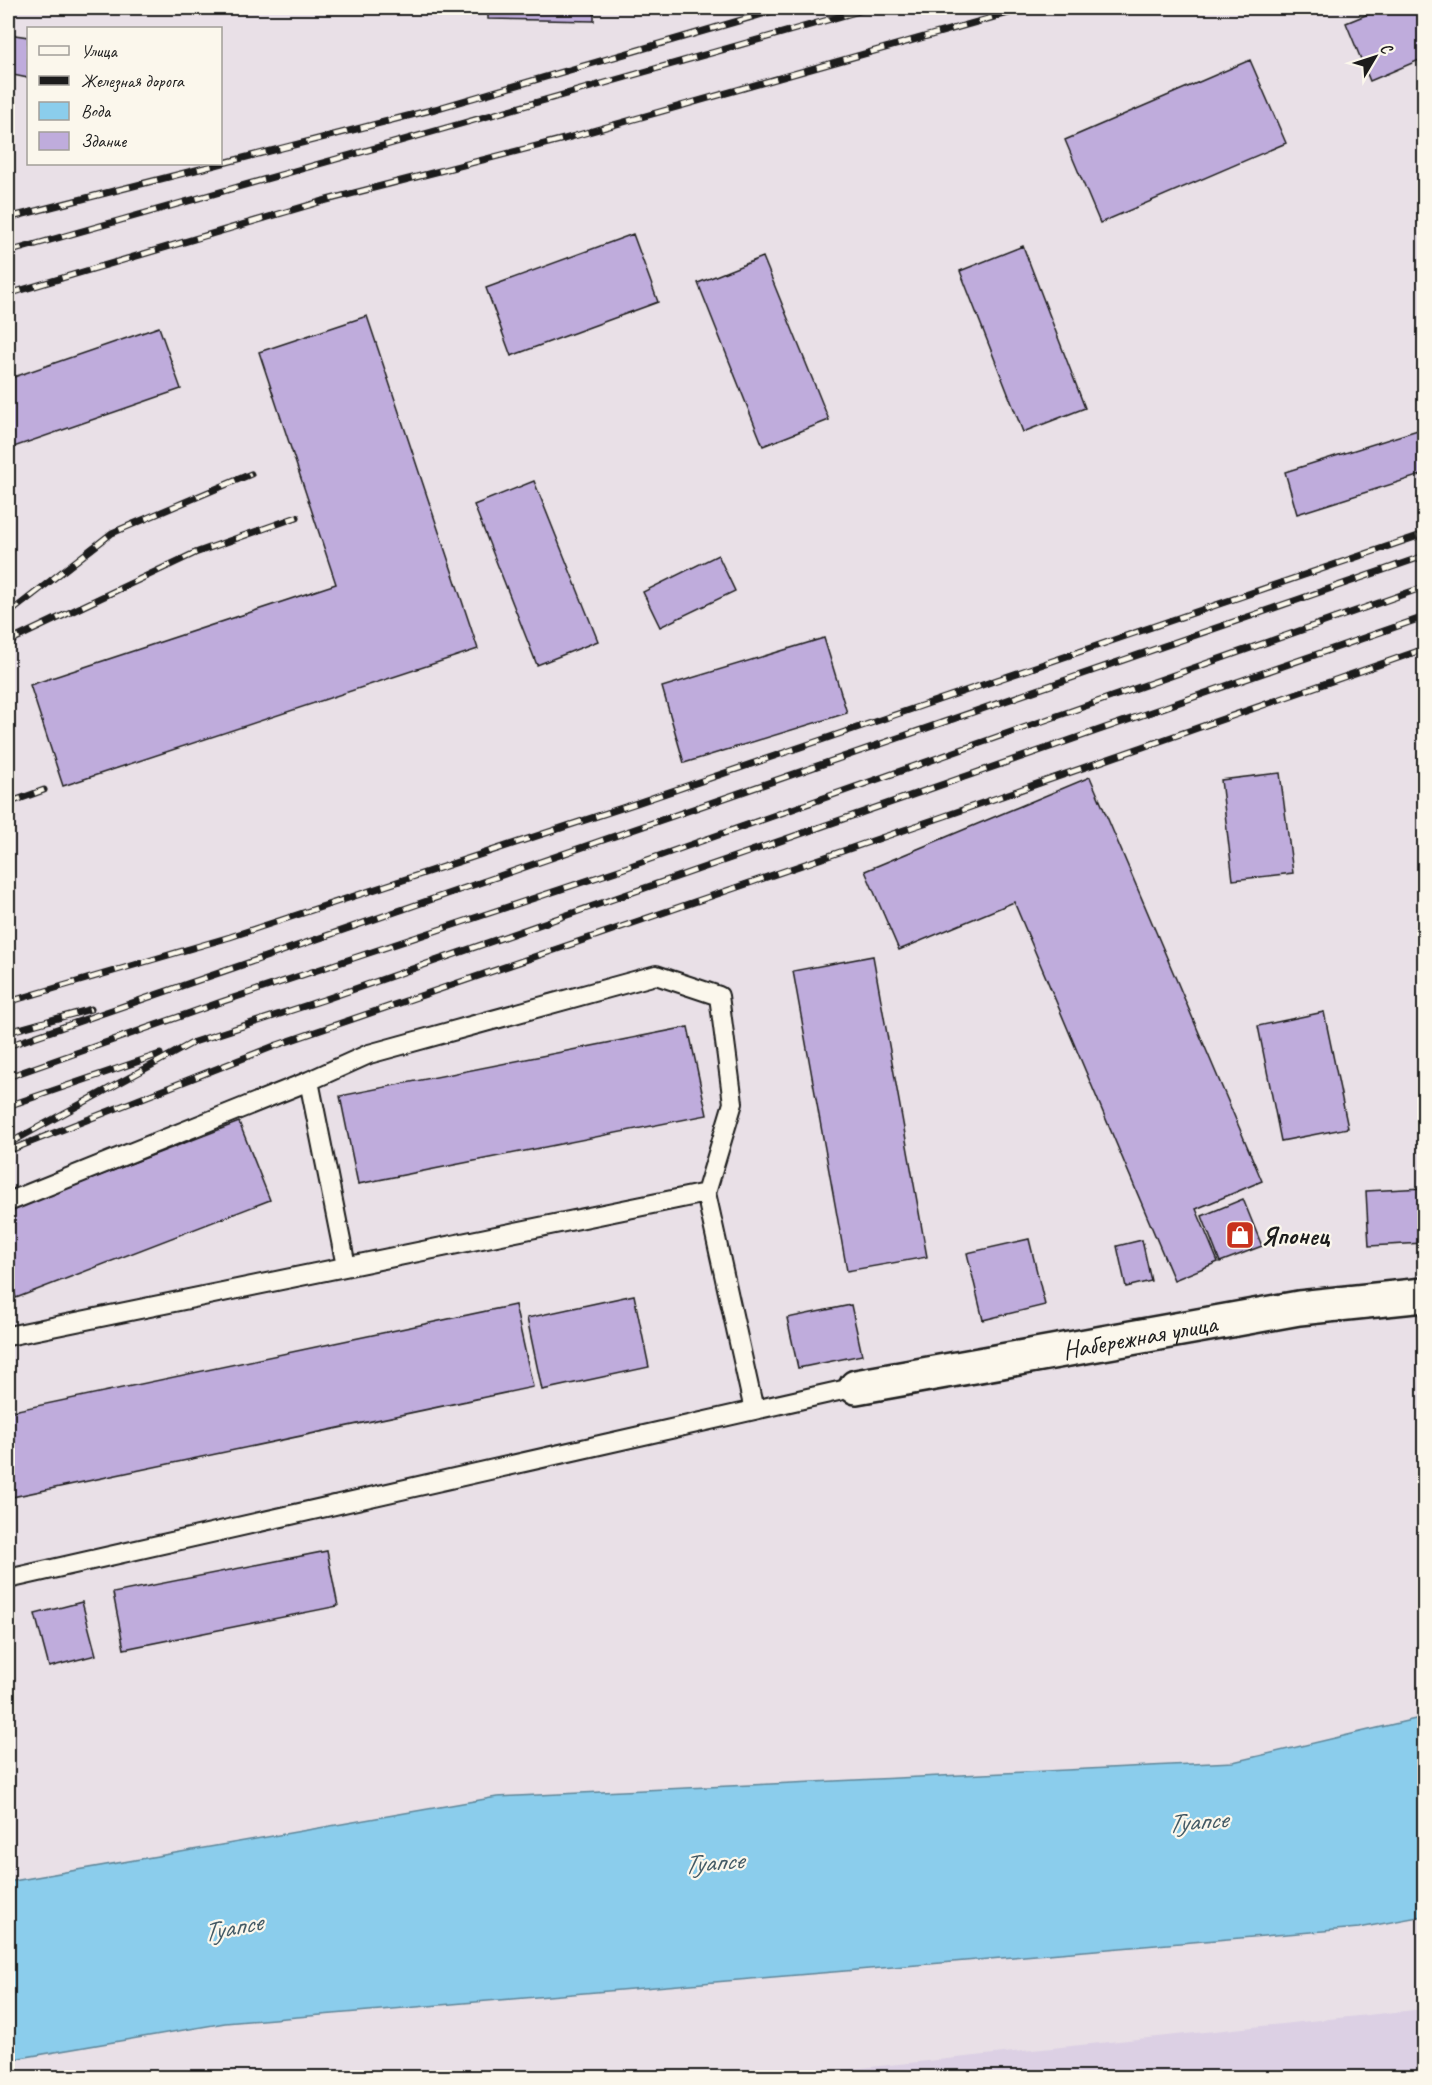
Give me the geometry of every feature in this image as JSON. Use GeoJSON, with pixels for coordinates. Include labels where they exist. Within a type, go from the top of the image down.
{"type":"FeatureCollection","features":[{"type":"Feature","properties":{"kind":"street","name":"Набережная улица"},"geometry":{"type":"LineString","coordinates":[[856,1387],[1299,1308],[1425,1295]]}},
{"type":"Feature","properties":{"kind":"lane"},"geometry":{"type":"LineString","coordinates":[[8,1202],[309,1081],[369,1054],[656,975],[719,996],[733,1103],[706,1193],[754,1410]]}},
{"type":"Feature","properties":{"kind":"lane"},"geometry":{"type":"LineString","coordinates":[[309,1081],[346,1266]]}},
{"type":"Feature","properties":{"kind":"lane"},"geometry":{"type":"LineString","coordinates":[[8,1336],[706,1193]]}},
{"type":"Feature","properties":{"kind":"lane"},"geometry":{"type":"LineString","coordinates":[[8,1579],[856,1387]]}},
{"type":"Feature","properties":{"kind":"shaded area"},"geometry":{"type":"Polygon","coordinates":[[[1424,2009],[1424,2077],[776,2077],[1424,2009]]]}},
{"type":"Feature","properties":{"kind":"water","name":"Туапсе"},"geometry":{"type":"Polygon","coordinates":[[[1424,1717],[1424,1916],[1359,1928],[225,2023],[8,2060],[8,1882],[497,1797],[1233,1762],[1424,1717]]]}},
{"type":"Feature","properties":{"kind":"building"},"geometry":{"type":"Polygon","coordinates":[[[488,8],[594,8],[594,21],[488,19],[488,8]]]}},
{"type":"Feature","properties":{"kind":"building"},"geometry":{"type":"Polygon","coordinates":[[[1383,8],[1424,8],[1424,58],[1370,81],[1346,23],[1383,8]]]}},
{"type":"Feature","properties":{"kind":"building"},"geometry":{"type":"Polygon","coordinates":[[[8,34],[27,37],[27,78],[8,74],[8,34]]]}},
{"type":"Feature","properties":{"kind":"building"},"geometry":{"type":"Polygon","coordinates":[[[1250,60],[1286,143],[1100,223],[1065,140],[1250,60]]]}},
{"type":"Feature","properties":{"kind":"building"},"geometry":{"type":"Polygon","coordinates":[[[633,234],[658,302],[511,356],[486,288],[633,234]]]}},
{"type":"Feature","properties":{"kind":"building"},"geometry":{"type":"Polygon","coordinates":[[[1023,246],[1085,408],[1023,432],[960,271],[1023,246]]]}},
{"type":"Feature","properties":{"kind":"building"},"geometry":{"type":"Polygon","coordinates":[[[763,257],[829,420],[763,446],[698,283],[763,257]]]}},
{"type":"Feature","properties":{"kind":"building"},"geometry":{"type":"Polygon","coordinates":[[[367,316],[478,649],[63,786],[30,685],[336,584],[259,352],[367,316]]]}},
{"type":"Feature","properties":{"kind":"building"},"geometry":{"type":"Polygon","coordinates":[[[159,327],[181,389],[8,449],[8,379],[159,327]]]}},
{"type":"Feature","properties":{"kind":"building"},"geometry":{"type":"Polygon","coordinates":[[[1424,428],[1424,474],[1297,514],[1285,472],[1424,428]]]}},
{"type":"Feature","properties":{"kind":"building"},"geometry":{"type":"Polygon","coordinates":[[[534,481],[598,641],[537,665],[474,505],[534,481]]]}},
{"type":"Feature","properties":{"kind":"building"},"geometry":{"type":"Polygon","coordinates":[[[718,555],[735,591],[660,627],[643,592],[718,555]]]}},
{"type":"Feature","properties":{"kind":"building"},"geometry":{"type":"Polygon","coordinates":[[[824,638],[847,713],[684,763],[662,687],[824,638]]]}},
{"type":"Feature","properties":{"kind":"building"},"geometry":{"type":"Polygon","coordinates":[[[1280,773],[1293,873],[1233,880],[1221,780],[1280,773]]]}},
{"type":"Feature","properties":{"kind":"building"},"geometry":{"type":"Polygon","coordinates":[[[1090,777],[1262,1181],[1196,1209],[1218,1262],[1174,1280],[1014,902],[899,950],[865,871],[1090,777]]]}},
{"type":"Feature","properties":{"kind":"building"},"geometry":{"type":"Polygon","coordinates":[[[873,956],[927,1257],[847,1271],[793,971],[873,956]]]}},
{"type":"Feature","properties":{"kind":"building"},"geometry":{"type":"Polygon","coordinates":[[[1324,1012],[1348,1128],[1281,1141],[1258,1026],[1324,1012]]]}},
{"type":"Feature","properties":{"kind":"building"},"geometry":{"type":"Polygon","coordinates":[[[688,1027],[707,1115],[358,1184],[340,1096],[688,1027]]]}},
{"type":"Feature","properties":{"kind":"building"},"geometry":{"type":"Polygon","coordinates":[[[239,1122],[270,1200],[16,1298],[8,1276],[8,1211],[239,1122]]]}},
{"type":"Feature","properties":{"kind":"building"},"geometry":{"type":"Polygon","coordinates":[[[1424,1188],[1424,1243],[1369,1246],[1366,1191],[1424,1188]]]}},
{"type":"Feature","properties":{"kind":"building"},"geometry":{"type":"Polygon","coordinates":[[[1243,1199],[1262,1246],[1220,1262],[1202,1216],[1243,1199]]]}},
{"type":"Feature","properties":{"kind":"building"},"geometry":{"type":"Polygon","coordinates":[[[1029,1239],[1045,1305],[983,1320],[967,1253],[1029,1239]]]}},
{"type":"Feature","properties":{"kind":"building"},"geometry":{"type":"Polygon","coordinates":[[[1142,1240],[1151,1281],[1126,1287],[1117,1246],[1142,1240]]]}},
{"type":"Feature","properties":{"kind":"building"},"geometry":{"type":"Polygon","coordinates":[[[634,1295],[649,1367],[542,1390],[527,1318],[634,1295]]]}},
{"type":"Feature","properties":{"kind":"building"},"geometry":{"type":"Polygon","coordinates":[[[515,1305],[533,1387],[12,1497],[8,1477],[8,1412],[515,1305]]]}},
{"type":"Feature","properties":{"kind":"building"},"geometry":{"type":"Polygon","coordinates":[[[851,1305],[862,1355],[798,1368],[787,1318],[851,1305]]]}},
{"type":"Feature","properties":{"kind":"building"},"geometry":{"type":"Polygon","coordinates":[[[327,1551],[338,1606],[124,1649],[113,1593],[327,1551]]]}},
{"type":"Feature","properties":{"kind":"building"},"geometry":{"type":"Polygon","coordinates":[[[82,1602],[96,1655],[49,1667],[35,1614],[82,1602]]]}},
{"type":"Feature","properties":{"kind":"railway"},"geometry":{"type":"LineString","coordinates":[[222,163],[435,109],[783,8]]}},
{"type":"Feature","properties":{"kind":"railway"},"geometry":{"type":"LineString","coordinates":[[8,252],[870,8]]}},
{"type":"Feature","properties":{"kind":"railway"},"geometry":{"type":"LineString","coordinates":[[8,294],[323,201],[564,139],[1026,8]]}},
{"type":"Feature","properties":{"kind":"railway"},"geometry":{"type":"LineString","coordinates":[[8,218],[216,165]]}},
{"type":"Feature","properties":{"kind":"railway"},"geometry":{"type":"LineString","coordinates":[[8,614],[112,533],[251,474]]}},
{"type":"Feature","properties":{"kind":"railway"},"geometry":{"type":"LineString","coordinates":[[8,645],[16,638],[195,553],[297,517]]}},
{"type":"Feature","properties":{"kind":"railway"},"geometry":{"type":"LineString","coordinates":[[8,1002],[230,937],[637,803],[1424,534]]}},
{"type":"Feature","properties":{"kind":"railway"},"geometry":{"type":"LineString","coordinates":[[8,1046],[1424,556]]}},
{"type":"Feature","properties":{"kind":"railway"},"geometry":{"type":"LineString","coordinates":[[8,1077],[224,1001],[619,870],[1424,587]]}},
{"type":"Feature","properties":{"kind":"railway"},"geometry":{"type":"LineString","coordinates":[[8,1144],[194,1042],[323,1000],[1424,617]]}},
{"type":"Feature","properties":{"kind":"railway"},"geometry":{"type":"LineString","coordinates":[[13,1149],[277,1045],[1424,649]]}},
{"type":"Feature","properties":{"kind":"railway"},"geometry":{"type":"LineString","coordinates":[[8,803],[44,790]]}},
{"type":"Feature","properties":{"kind":"railway"},"geometry":{"type":"LineString","coordinates":[[8,1032],[91,1009]]}},
{"type":"Feature","properties":{"kind":"railway"},"geometry":{"type":"LineString","coordinates":[[8,1106],[160,1054]]}},
{"type":"Feature","properties":{"kind":"place","name":"Японец"},"geometry":{"type":"Point","coordinates":[1240,1235]}}]}
